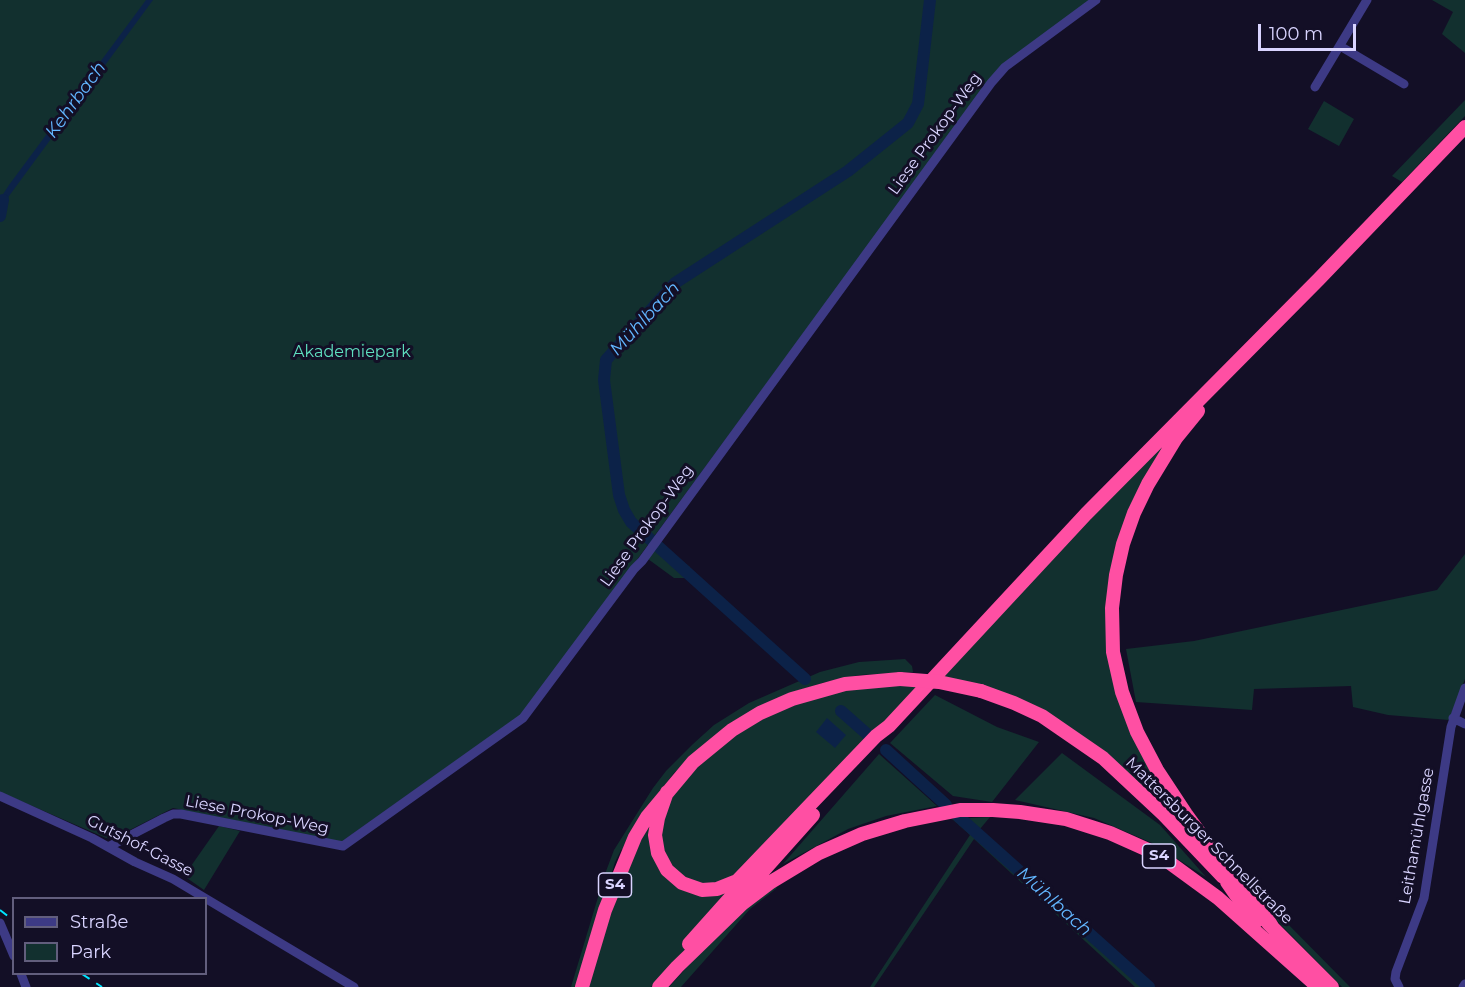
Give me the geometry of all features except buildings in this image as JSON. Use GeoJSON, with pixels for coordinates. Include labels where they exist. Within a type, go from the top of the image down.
{"type":"FeatureCollection","features":[{"type":"Feature","properties":{"kind":"highway"},"geometry":{"type":"LineString","coordinates":[[667,792],[655,830],[655,842],[661,859],[671,874],[688,886],[702,890],[731,885],[742,877],[876,736],[889,726],[1086,513],[1319,279],[1465,127]]}},
{"type":"Feature","properties":{"kind":"highway"},"geometry":{"type":"LineString","coordinates":[[1273,928],[1186,814],[1157,770],[1137,732],[1122,692],[1113,652],[1112,608],[1123,544],[1134,513],[1148,484],[1176,438],[1319,279]]}},
{"type":"Feature","properties":{"kind":"highway","name":"Mattersburger Schnellstraße"},"geometry":{"type":"LineString","coordinates":[[582,987],[605,910],[635,837],[685,770],[732,730],[771,708],[825,688],[863,681],[900,679],[939,682],[981,691],[1014,703],[1042,717],[1102,758],[1164,815],[1332,987]]}},
{"type":"Feature","properties":{"kind":"highway"},"geometry":{"type":"LineString","coordinates":[[676,968],[881,740],[889,726]]}},
{"type":"Feature","properties":{"kind":"highway"},"geometry":{"type":"LineString","coordinates":[[651,987],[843,771]]}},
{"type":"Feature","properties":{"kind":"highway","name":"Mattersburger Schnellstraße"},"geometry":{"type":"LineString","coordinates":[[660,987],[676,968],[742,904],[803,862],[862,834],[905,821],[954,812],[993,810],[1044,815],[1087,825],[1130,841],[1166,860],[1203,886],[1318,987]]}},
{"type":"Feature","properties":{"kind":"highway"},"geometry":{"type":"LineString","coordinates":[[1227,882],[1257,919],[1324,987]]}},
{"type":"Feature","properties":{"kind":"street","name":"Liese Prokop-Weg"},"geometry":{"type":"LineString","coordinates":[[108,847],[173,814],[339,846],[346,844],[523,718],[651,548],[998,74],[1096,0]]}},
{"type":"Feature","properties":{"kind":"street"},"geometry":{"type":"LineString","coordinates":[[1315,87],[1367,0]]}},
{"type":"Feature","properties":{"kind":"street"},"geometry":{"type":"LineString","coordinates":[[1340,46],[1404,84]]}},
{"type":"Feature","properties":{"kind":"street","name":"Leithamühlgasse"},"geometry":{"type":"LineString","coordinates":[[1399,987],[1395,979],[1396,972],[1424,898],[1453,718],[1465,688]]}},
{"type":"Feature","properties":{"kind":"street"},"geometry":{"type":"LineString","coordinates":[[1453,718],[1465,724]]}},
{"type":"Feature","properties":{"kind":"street","name":"Gutshof-Gasse"},"geometry":{"type":"LineString","coordinates":[[0,796],[173,879],[203,897]]}},
{"type":"Feature","properties":{"kind":"street","name":"Gutshof-Gasse"},"geometry":{"type":"LineString","coordinates":[[207,899],[354,987]]}},
{"type":"Feature","properties":{"kind":"street"},"geometry":{"type":"LineString","coordinates":[[0,923],[12,951]]}},
{"type":"Feature","properties":{"kind":"green space","name":"Akademiepark"},"geometry":{"type":"Polygon","coordinates":[[[0,0],[1090,0],[997,70],[525,712],[341,842],[173,808],[112,839],[0,792],[0,0]]]}},
{"type":"Feature","properties":{"kind":"green space"},"geometry":{"type":"Polygon","coordinates":[[[1432,0],[1465,0],[1465,53],[1442,34],[1453,12],[1432,0]]]}},
{"type":"Feature","properties":{"kind":"green space"},"geometry":{"type":"Polygon","coordinates":[[[1465,100],[1465,116],[1402,182],[1392,176],[1465,100]]]}},
{"type":"Feature","properties":{"kind":"green space"},"geometry":{"type":"Polygon","coordinates":[[[1324,101],[1354,119],[1339,146],[1308,129],[1324,101]]]}},
{"type":"Feature","properties":{"kind":"green space"},"geometry":{"type":"Polygon","coordinates":[[[1167,431],[1176,438],[1123,544],[1113,652],[1137,732],[1203,837],[1193,845],[1103,758],[982,685],[935,675],[1167,431]]]}},
{"type":"Feature","properties":{"kind":"green space"},"geometry":{"type":"Polygon","coordinates":[[[659,542],[690,567],[690,574],[687,578],[674,578],[648,559],[659,542]]]}},
{"type":"Feature","properties":{"kind":"green space"},"geometry":{"type":"Polygon","coordinates":[[[1465,554],[1465,679],[1449,720],[1388,715],[1353,707],[1351,686],[1254,689],[1252,710],[1136,702],[1126,649],[1194,641],[1437,590],[1465,554]]]}},
{"type":"Feature","properties":{"kind":"green space"},"geometry":{"type":"Polygon","coordinates":[[[905,659],[912,666],[913,672],[859,675],[787,694],[698,750],[674,773],[649,806],[615,862],[578,987],[571,987],[614,850],[653,788],[666,771],[693,744],[714,725],[749,703],[820,672],[859,662],[905,659]]]}},
{"type":"Feature","properties":{"kind":"green space"},"geometry":{"type":"Polygon","coordinates":[[[845,684],[925,686],[651,987],[582,987],[647,817],[732,730],[845,684]]]}},
{"type":"Feature","properties":{"kind":"green space"},"geometry":{"type":"Polygon","coordinates":[[[935,695],[997,727],[1039,742],[992,802],[953,796],[890,743],[935,695]]]}},
{"type":"Feature","properties":{"kind":"green space"},"geometry":{"type":"Polygon","coordinates":[[[1062,753],[1160,825],[1206,877],[1152,843],[1094,818],[1015,800],[1062,753]]]}},
{"type":"Feature","properties":{"kind":"green space"},"geometry":{"type":"Polygon","coordinates":[[[879,754],[937,806],[886,816],[848,829],[783,864],[879,754]]]}},
{"type":"Feature","properties":{"kind":"green space"},"geometry":{"type":"Polygon","coordinates":[[[990,817],[980,829],[1154,987],[1135,987],[974,839],[874,987],[870,987],[970,835],[952,819],[990,817]]]}},
{"type":"Feature","properties":{"kind":"green space"},"geometry":{"type":"Polygon","coordinates":[[[219,826],[240,831],[204,890],[184,876],[219,826]]]}},
{"type":"Feature","properties":{"kind":"green space"},"geometry":{"type":"Polygon","coordinates":[[[1220,847],[1278,914],[1350,987],[1342,987],[1282,926],[1231,865],[1220,847]]]}},
{"type":"Feature","properties":{"kind":"green space"},"geometry":{"type":"Polygon","coordinates":[[[774,884],[777,888],[750,909],[681,987],[669,987],[725,925],[774,884]]]}},
{"type":"Feature","properties":{"kind":"water"},"geometry":{"type":"Polygon","coordinates":[[[146,0],[153,0],[9,196],[3,209],[0,209],[0,199],[9,185],[146,0]]]}},
{"type":"Feature","properties":{"kind":"water"},"geometry":{"type":"Polygon","coordinates":[[[827,718],[846,735],[835,748],[816,732],[827,718]]]}},
{"type":"Feature","properties":{"kind":"waterway","name":"Mühlbach"},"geometry":{"type":"LineString","coordinates":[[805,679],[631,522],[619,495],[604,380],[606,360],[675,283],[848,171],[908,123],[918,104],[930,0]]}},
{"type":"Feature","properties":{"kind":"waterway","name":"Kehrbach"},"geometry":{"type":"LineString","coordinates":[[0,216],[3,200]]}},
{"type":"Feature","properties":{"kind":"waterway","name":"Mühlbach"},"geometry":{"type":"LineString","coordinates":[[841,711],[867,734]]}},
{"type":"Feature","properties":{"kind":"waterway","name":"Mühlbach"},"geometry":{"type":"LineString","coordinates":[[886,750],[946,805]]}},
{"type":"Feature","properties":{"kind":"waterway","name":"Mühlbach"},"geometry":{"type":"LineString","coordinates":[[959,817],[1149,987]]}},
{"type":"Feature","properties":{"kind":"railway"},"geometry":{"type":"LineString","coordinates":[[0,910],[12,919]]}},
{"type":"Feature","properties":{"kind":"railway"},"geometry":{"type":"LineString","coordinates":[[84,975],[102,987]]}}]}
